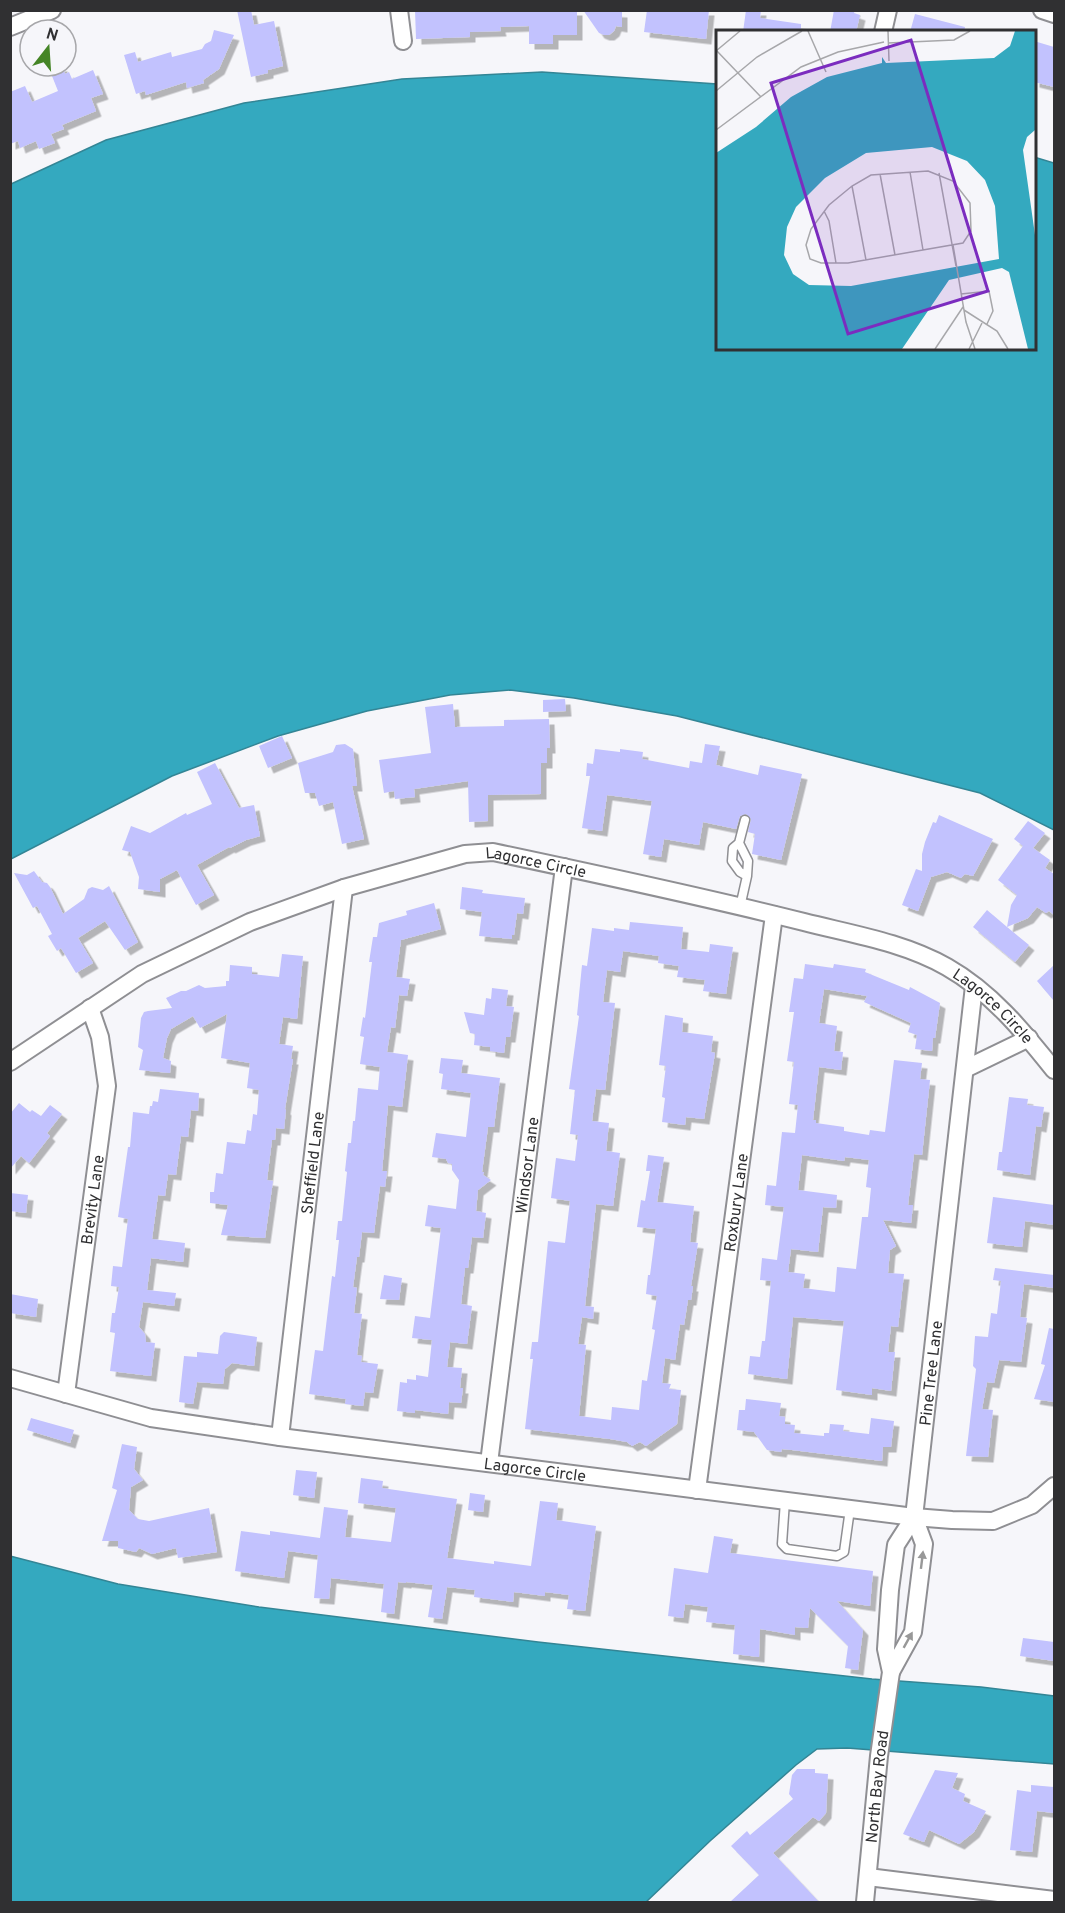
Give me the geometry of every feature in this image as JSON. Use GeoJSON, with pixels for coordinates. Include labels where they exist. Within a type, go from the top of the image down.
{"type":"FeatureCollection","features":[{"type":"Feature","properties":{"kind":"street"},"geometry":{"type":"LineString","coordinates":[[10,27],[52,10]]}},
{"type":"Feature","properties":{"kind":"street"},"geometry":{"type":"LineString","coordinates":[[399,10],[403,41]]}},
{"type":"Feature","properties":{"kind":"street"},"geometry":{"type":"LineString","coordinates":[[883,30],[888,10]]}},
{"type":"Feature","properties":{"kind":"street"},"geometry":{"type":"LineString","coordinates":[[1042,10],[1054,14]]}},
{"type":"Feature","properties":{"kind":"street","name":"Lagorce Circle"},"geometry":{"type":"LineString","coordinates":[[10,1062],[142,974],[250,922],[344,888],[465,854],[493,852],[740,907],[901,947],[946,966],[991,998],[1029,1038],[1054,1070]]}},
{"type":"Feature","properties":{"kind":"street","name":"Windsor Lane"},"geometry":{"type":"LineString","coordinates":[[489,1463],[564,867]]}},
{"type":"Feature","properties":{"kind":"street","name":"Sheffield Lane"},"geometry":{"type":"LineString","coordinates":[[280,1437],[344,888]]}},
{"type":"Feature","properties":{"kind":"street","name":"Roxbury Lane"},"geometry":{"type":"LineString","coordinates":[[697,1490],[774,915]]}},
{"type":"Feature","properties":{"kind":"street","name":"Pine Tree Lane"},"geometry":{"type":"LineString","coordinates":[[891,1672],[913,1632],[918,1594],[924,1544],[914,1517],[974,986]]}},
{"type":"Feature","properties":{"kind":"street","name":"Brevity Lane"},"geometry":{"type":"LineString","coordinates":[[66,1394],[107,1086],[100,1037],[90,1008]]}},
{"type":"Feature","properties":{"kind":"street"},"geometry":{"type":"LineString","coordinates":[[965,1069],[1029,1038]]}},
{"type":"Feature","properties":{"kind":"street","name":"Lagorce Circle"},"geometry":{"type":"LineString","coordinates":[[10,1378],[151,1418],[280,1437],[914,1517],[993,1521],[1032,1505],[1054,1486]]}},
{"type":"Feature","properties":{"kind":"street"},"geometry":{"type":"LineString","coordinates":[[891,1672],[886,1649],[896,1545],[914,1517]]}},
{"type":"Feature","properties":{"kind":"street"},"geometry":{"type":"LineString","coordinates":[[890,1590],[918,1594]]}},
{"type":"Feature","properties":{"kind":"street","name":"North Bay Road"},"geometry":{"type":"LineString","coordinates":[[865,1902],[879,1756],[891,1672]]}},
{"type":"Feature","properties":{"kind":"street"},"geometry":{"type":"LineString","coordinates":[[868,1877],[1054,1900]]}},
{"type":"Feature","properties":{"kind":"lane"},"geometry":{"type":"LineString","coordinates":[[745,820],[739,843],[733,848],[732,861],[740,872],[747,876]]}},
{"type":"Feature","properties":{"kind":"lane"},"geometry":{"type":"LineString","coordinates":[[739,843],[748,861],[740,907]]}},
{"type":"Feature","properties":{"kind":"lane"},"geometry":{"type":"LineString","coordinates":[[785,1501],[782,1544],[787,1550],[837,1556],[844,1552],[850,1509]]}},
{"type":"Feature","properties":{"kind":"water"},"geometry":{"type":"Polygon","coordinates":[[[542,72],[716,84],[716,350],[1035,350],[1035,157],[1054,163],[1054,830],[980,793],[677,716],[574,698],[510,690],[450,695],[367,711],[278,736],[172,776],[11,859],[11,184],[106,140],[244,103],[402,79],[542,72]]]}},
{"type":"Feature","properties":{"kind":"water"},"geometry":{"type":"Polygon","coordinates":[[[10,1556],[118,1584],[259,1607],[538,1642],[872,1679],[981,1687],[1054,1696],[1054,1764],[847,1748],[817,1749],[710,1841],[646,1902],[11,1902],[10,1556]]]}},
{"type":"Feature","properties":{"kind":"building"},"geometry":{"type":"Polygon","coordinates":[[[237,10],[251,10],[254,25],[274,21],[283,66],[251,77],[237,10]]]}},
{"type":"Feature","properties":{"kind":"building"},"geometry":{"type":"Polygon","coordinates":[[[415,10],[577,10],[577,35],[553,35],[553,44],[529,44],[529,26],[500,27],[501,31],[470,32],[470,37],[416,39],[415,10]]]}},
{"type":"Feature","properties":{"kind":"building"},"geometry":{"type":"Polygon","coordinates":[[[583,10],[622,12],[622,27],[616,26],[609,35],[599,33],[583,10]]]}},
{"type":"Feature","properties":{"kind":"building"},"geometry":{"type":"Polygon","coordinates":[[[647,10],[709,10],[706,39],[644,32],[647,10]]]}},
{"type":"Feature","properties":{"kind":"building"},"geometry":{"type":"Polygon","coordinates":[[[746,10],[761,10],[760,18],[801,24],[801,30],[743,30],[746,10]]]}},
{"type":"Feature","properties":{"kind":"building"},"geometry":{"type":"Polygon","coordinates":[[[834,10],[855,10],[854,13],[860,15],[856,30],[830,30],[834,10]]]}},
{"type":"Feature","properties":{"kind":"building"},"geometry":{"type":"Polygon","coordinates":[[[915,14],[965,27],[964,30],[911,30],[915,14]]]}},
{"type":"Feature","properties":{"kind":"building"},"geometry":{"type":"Polygon","coordinates":[[[214,30],[234,35],[219,69],[203,80],[204,83],[187,88],[186,82],[146,95],[145,91],[136,94],[124,55],[135,52],[138,62],[171,52],[172,57],[202,49],[211,41],[214,30]]]}},
{"type":"Feature","properties":{"kind":"building"},"geometry":{"type":"Polygon","coordinates":[[[1035,41],[1054,47],[1054,87],[1035,82],[1035,41]]]}},
{"type":"Feature","properties":{"kind":"building"},"geometry":{"type":"Polygon","coordinates":[[[93,70],[103,94],[91,98],[96,111],[62,125],[64,129],[51,134],[55,143],[39,149],[36,141],[20,148],[18,141],[10,144],[10,92],[25,86],[32,102],[58,91],[53,78],[78,78],[93,70]]]}},
{"type":"Feature","properties":{"kind":"building"},"geometry":{"type":"Polygon","coordinates":[[[565,699],[566,711],[543,712],[543,700],[565,699]]]}},
{"type":"Feature","properties":{"kind":"building"},"geometry":{"type":"Polygon","coordinates":[[[453,704],[455,727],[504,726],[504,720],[549,719],[550,748],[547,748],[547,763],[541,763],[541,794],[488,795],[488,821],[469,822],[468,781],[414,789],[415,797],[395,799],[394,791],[384,793],[379,760],[431,753],[425,707],[453,704]]]}},
{"type":"Feature","properties":{"kind":"building"},"geometry":{"type":"Polygon","coordinates":[[[282,736],[292,758],[268,768],[259,746],[282,736]]]}},
{"type":"Feature","properties":{"kind":"building"},"geometry":{"type":"Polygon","coordinates":[[[345,744],[353,749],[357,786],[352,786],[364,839],[342,844],[333,802],[319,806],[315,793],[305,793],[298,763],[333,752],[336,745],[345,744]]]}},
{"type":"Feature","properties":{"kind":"building"},"geometry":{"type":"Polygon","coordinates":[[[705,744],[720,746],[716,765],[758,775],[760,765],[802,774],[781,860],[752,854],[755,834],[748,832],[751,819],[746,814],[740,816],[736,829],[703,822],[699,845],[664,839],[661,857],[643,854],[652,801],[607,795],[602,831],[582,828],[590,776],[586,776],[587,763],[593,764],[595,749],[643,752],[642,759],[689,768],[690,761],[702,763],[705,744]]]}},
{"type":"Feature","properties":{"kind":"building"},"geometry":{"type":"Polygon","coordinates":[[[215,763],[239,808],[254,805],[260,836],[229,847],[197,865],[214,895],[196,905],[177,870],[160,879],[160,892],[138,889],[139,877],[130,852],[122,850],[131,826],[150,833],[186,813],[187,815],[212,804],[197,772],[215,763]]]}},
{"type":"Feature","properties":{"kind":"building"},"geometry":{"type":"Polygon","coordinates":[[[939,815],[993,839],[973,876],[965,874],[961,878],[947,872],[931,877],[918,911],[902,905],[916,869],[922,871],[925,842],[933,822],[936,823],[939,815]]]}},
{"type":"Feature","properties":{"kind":"building"},"geometry":{"type":"Polygon","coordinates":[[[1028,821],[1045,833],[1033,848],[1050,860],[1045,868],[1054,874],[1054,915],[1037,907],[1028,918],[1007,927],[1011,905],[1017,895],[998,880],[1023,846],[1014,839],[1028,821]]]}},
{"type":"Feature","properties":{"kind":"building"},"geometry":{"type":"Polygon","coordinates":[[[34,871],[42,882],[47,883],[50,887],[63,914],[84,899],[88,889],[92,887],[103,890],[109,886],[138,942],[125,950],[105,921],[78,938],[93,963],[76,973],[61,948],[57,951],[48,936],[52,934],[37,906],[33,908],[14,873],[27,875],[34,871]]]}},
{"type":"Feature","properties":{"kind":"building"},"geometry":{"type":"Polygon","coordinates":[[[462,887],[483,890],[482,893],[525,898],[523,914],[517,913],[512,939],[479,936],[482,912],[460,909],[462,887]]]}},
{"type":"Feature","properties":{"kind":"building"},"geometry":{"type":"Polygon","coordinates":[[[434,903],[441,929],[401,940],[396,977],[410,979],[407,996],[399,995],[395,1028],[391,1027],[387,1052],[408,1055],[402,1107],[388,1105],[382,1171],[387,1171],[385,1187],[380,1186],[374,1233],[362,1232],[353,1287],[357,1288],[354,1313],[362,1314],[357,1355],[362,1356],[361,1362],[378,1364],[373,1393],[365,1392],[363,1406],[345,1404],[346,1399],[309,1394],[315,1350],[323,1351],[332,1276],[335,1277],[339,1240],[336,1240],[338,1221],[342,1221],[348,1143],[351,1143],[353,1121],[355,1121],[358,1088],[378,1090],[380,1067],[360,1064],[364,1037],[360,1036],[363,1017],[365,1018],[373,937],[377,937],[379,923],[407,915],[406,911],[434,903]]]}},
{"type":"Feature","properties":{"kind":"building"},"geometry":{"type":"Polygon","coordinates":[[[987,910],[1029,945],[1015,962],[973,927],[987,910]]]}},
{"type":"Feature","properties":{"kind":"building"},"geometry":{"type":"Polygon","coordinates":[[[630,922],[683,927],[681,949],[709,952],[710,944],[733,947],[726,994],[703,991],[705,980],[677,977],[679,966],[658,963],[659,956],[623,951],[620,972],[607,970],[603,1002],[615,1003],[605,1090],[596,1089],[592,1121],[609,1123],[606,1151],[620,1153],[613,1206],[596,1204],[585,1306],[594,1307],[593,1319],[582,1317],[578,1344],[586,1345],[579,1416],[611,1420],[612,1407],[639,1410],[642,1380],[647,1381],[655,1330],[652,1329],[657,1296],[646,1294],[656,1229],[637,1227],[641,1200],[645,1201],[650,1171],[646,1171],[648,1155],[664,1157],[657,1202],[694,1206],[690,1242],[698,1243],[691,1300],[688,1300],[684,1325],[680,1324],[675,1360],[665,1358],[662,1383],[671,1384],[669,1389],[681,1390],[677,1424],[646,1446],[640,1442],[632,1446],[627,1442],[610,1439],[525,1429],[533,1359],[530,1359],[532,1342],[538,1342],[548,1241],[565,1243],[570,1201],[551,1198],[556,1158],[575,1161],[578,1135],[570,1134],[575,1090],[569,1089],[579,1016],[577,1015],[582,965],[587,966],[592,928],[614,931],[614,928],[629,930],[630,922]]]}},
{"type":"Feature","properties":{"kind":"building"},"geometry":{"type":"Polygon","coordinates":[[[282,954],[303,956],[297,1019],[283,1017],[279,1044],[293,1046],[291,1059],[293,1059],[284,1129],[276,1128],[275,1140],[272,1140],[267,1180],[273,1181],[265,1238],[221,1235],[228,1205],[210,1203],[210,1192],[214,1192],[216,1173],[223,1174],[227,1142],[245,1144],[247,1130],[251,1131],[253,1114],[257,1115],[259,1090],[247,1088],[250,1063],[221,1058],[227,1014],[200,1028],[193,1016],[171,1029],[167,1038],[163,1058],[171,1061],[170,1073],[139,1070],[143,1050],[138,1047],[141,1018],[144,1012],[172,1008],[166,998],[181,991],[199,985],[205,988],[226,986],[226,981],[229,981],[230,965],[252,967],[252,974],[279,977],[282,954]]]}},
{"type":"Feature","properties":{"kind":"building"},"geometry":{"type":"Polygon","coordinates":[[[805,964],[833,968],[834,964],[866,969],[865,972],[909,990],[910,987],[940,1003],[932,1051],[915,1049],[917,1035],[908,1032],[911,1023],[864,1002],[867,996],[824,989],[819,1023],[837,1026],[834,1051],[843,1052],[841,1070],[819,1067],[813,1120],[816,1120],[816,1123],[844,1127],[844,1131],[869,1135],[870,1130],[885,1132],[894,1060],[922,1063],[920,1079],[930,1080],[922,1155],[914,1154],[908,1205],[913,1205],[911,1223],[883,1220],[896,1246],[890,1250],[888,1273],[904,1274],[898,1327],[891,1326],[888,1352],[895,1352],[891,1391],[872,1388],[872,1395],[836,1390],[844,1321],[793,1317],[787,1379],[748,1374],[750,1356],[760,1357],[762,1341],[765,1341],[771,1281],[760,1280],[762,1258],[777,1260],[784,1207],[765,1205],[767,1185],[776,1186],[782,1132],[795,1133],[798,1105],[789,1104],[794,1062],[787,1061],[794,1012],[789,1012],[794,978],[803,979],[805,964]],[[802,1155],[798,1190],[837,1195],[836,1208],[823,1207],[818,1252],[791,1249],[788,1272],[805,1274],[803,1288],[835,1292],[837,1267],[856,1269],[862,1217],[868,1217],[871,1188],[866,1187],[869,1160],[845,1157],[844,1161],[802,1155]]]}},
{"type":"Feature","properties":{"kind":"building"},"geometry":{"type":"Polygon","coordinates":[[[1054,965],[1054,1001],[1037,981],[1054,965]]]}},
{"type":"Feature","properties":{"kind":"building"},"geometry":{"type":"Polygon","coordinates":[[[492,988],[508,990],[506,1006],[514,1007],[510,1037],[506,1037],[504,1053],[490,1051],[490,1047],[474,1045],[475,1034],[470,1033],[464,1012],[484,1015],[486,998],[491,999],[492,988]]]}},
{"type":"Feature","properties":{"kind":"building"},"geometry":{"type":"Polygon","coordinates":[[[665,1015],[683,1018],[682,1032],[713,1036],[711,1052],[715,1053],[704,1119],[686,1117],[685,1125],[662,1122],[666,1066],[659,1065],[665,1015]]]}},
{"type":"Feature","properties":{"kind":"building"},"geometry":{"type":"Polygon","coordinates":[[[441,1058],[463,1060],[461,1073],[500,1078],[494,1127],[488,1127],[482,1172],[491,1180],[478,1190],[476,1211],[486,1213],[483,1238],[472,1237],[468,1268],[465,1268],[461,1304],[472,1306],[467,1344],[450,1342],[447,1367],[462,1368],[461,1403],[449,1402],[448,1414],[415,1410],[415,1413],[397,1411],[400,1382],[407,1383],[407,1379],[416,1380],[416,1375],[428,1377],[432,1340],[412,1338],[415,1316],[430,1318],[441,1228],[425,1226],[428,1205],[456,1209],[459,1180],[452,1170],[452,1164],[446,1159],[432,1157],[436,1133],[466,1137],[471,1093],[441,1089],[443,1074],[439,1073],[441,1058]]]}},
{"type":"Feature","properties":{"kind":"building"},"geometry":{"type":"Polygon","coordinates":[[[160,1089],[199,1093],[198,1111],[191,1110],[188,1137],[181,1136],[176,1175],[168,1174],[165,1196],[158,1195],[152,1239],[185,1243],[183,1262],[151,1258],[147,1290],[176,1293],[174,1306],[143,1302],[139,1327],[145,1334],[146,1342],[155,1343],[151,1376],[110,1371],[115,1333],[110,1332],[112,1313],[115,1313],[119,1287],[111,1286],[113,1266],[122,1267],[128,1219],[118,1217],[128,1147],[130,1147],[133,1112],[149,1114],[153,1101],[158,1102],[160,1089]]]}},
{"type":"Feature","properties":{"kind":"building"},"geometry":{"type":"Polygon","coordinates":[[[1009,1097],[1028,1099],[1027,1105],[1044,1107],[1041,1127],[1036,1126],[1030,1175],[997,1170],[999,1152],[1002,1152],[1009,1097]]]}},
{"type":"Feature","properties":{"kind":"building"},"geometry":{"type":"Polygon","coordinates":[[[19,1103],[30,1112],[32,1110],[41,1116],[50,1105],[62,1114],[47,1133],[50,1136],[29,1163],[21,1156],[10,1169],[10,1114],[19,1103]]]}},
{"type":"Feature","properties":{"kind":"building"},"geometry":{"type":"Polygon","coordinates":[[[10,1193],[28,1195],[26,1213],[10,1211],[10,1193]]]}},
{"type":"Feature","properties":{"kind":"building"},"geometry":{"type":"Polygon","coordinates":[[[993,1197],[1054,1205],[1054,1225],[1025,1221],[1022,1247],[987,1243],[993,1197]]]}},
{"type":"Feature","properties":{"kind":"building"},"geometry":{"type":"Polygon","coordinates":[[[995,1268],[1054,1275],[1054,1288],[1024,1284],[1020,1317],[1027,1318],[1021,1362],[999,1360],[994,1383],[987,1382],[982,1409],[993,1410],[988,1457],[966,1456],[976,1369],[973,1366],[975,1336],[988,1337],[991,1313],[997,1314],[1001,1281],[993,1280],[995,1268]]]}},
{"type":"Feature","properties":{"kind":"building"},"geometry":{"type":"Polygon","coordinates":[[[384,1275],[402,1278],[399,1300],[380,1299],[384,1275]]]}},
{"type":"Feature","properties":{"kind":"building"},"geometry":{"type":"Polygon","coordinates":[[[10,1294],[38,1299],[36,1317],[10,1313],[10,1294]]]}},
{"type":"Feature","properties":{"kind":"building"},"geometry":{"type":"Polygon","coordinates":[[[1049,1328],[1054,1329],[1054,1402],[1034,1399],[1045,1365],[1041,1364],[1049,1328]]]}},
{"type":"Feature","properties":{"kind":"building"},"geometry":{"type":"Polygon","coordinates":[[[224,1332],[257,1337],[254,1366],[232,1363],[225,1369],[223,1384],[197,1382],[193,1404],[179,1402],[184,1356],[197,1357],[197,1352],[218,1354],[220,1336],[224,1332]]]}},
{"type":"Feature","properties":{"kind":"building"},"geometry":{"type":"Polygon","coordinates":[[[746,1399],[781,1403],[779,1416],[785,1417],[785,1424],[795,1425],[794,1433],[824,1436],[824,1433],[829,1433],[830,1424],[844,1425],[843,1431],[869,1434],[871,1418],[894,1421],[891,1447],[883,1447],[882,1461],[782,1449],[781,1452],[767,1450],[754,1432],[737,1430],[739,1410],[745,1410],[746,1399]]]}},
{"type":"Feature","properties":{"kind":"building"},"geometry":{"type":"Polygon","coordinates":[[[31,1418],[74,1430],[70,1443],[27,1430],[31,1418]]]}},
{"type":"Feature","properties":{"kind":"building"},"geometry":{"type":"Polygon","coordinates":[[[122,1444],[137,1447],[134,1469],[143,1480],[131,1487],[129,1510],[138,1519],[149,1521],[209,1508],[217,1552],[178,1558],[176,1548],[152,1554],[139,1548],[136,1552],[118,1548],[118,1541],[102,1541],[117,1490],[112,1488],[122,1444]]]}},
{"type":"Feature","properties":{"kind":"building"},"geometry":{"type":"Polygon","coordinates":[[[296,1470],[317,1472],[314,1498],[293,1495],[296,1470]]]}},
{"type":"Feature","properties":{"kind":"building"},"geometry":{"type":"Polygon","coordinates":[[[361,1478],[383,1481],[382,1488],[457,1499],[447,1558],[494,1564],[494,1561],[531,1566],[540,1501],[558,1503],[556,1520],[596,1526],[585,1611],[567,1609],[569,1595],[545,1592],[545,1596],[514,1592],[513,1602],[474,1597],[475,1590],[447,1587],[442,1619],[428,1617],[433,1585],[398,1582],[394,1614],[381,1612],[384,1584],[331,1578],[329,1599],[314,1598],[318,1555],[288,1551],[284,1578],[235,1571],[241,1531],[270,1535],[270,1531],[320,1538],[324,1507],[348,1510],[345,1537],[391,1542],[396,1508],[358,1503],[361,1478]]]}},
{"type":"Feature","properties":{"kind":"building"},"geometry":{"type":"Polygon","coordinates":[[[470,1493],[485,1495],[483,1512],[468,1510],[470,1493]]]}},
{"type":"Feature","properties":{"kind":"building"},"geometry":{"type":"Polygon","coordinates":[[[714,1536],[733,1539],[730,1553],[873,1571],[870,1606],[837,1601],[863,1630],[858,1670],[845,1668],[848,1646],[810,1608],[808,1628],[795,1627],[795,1635],[760,1629],[759,1657],[733,1654],[735,1625],[706,1622],[708,1607],[685,1604],[683,1618],[668,1616],[674,1568],[708,1573],[714,1536]]]}},
{"type":"Feature","properties":{"kind":"building"},"geometry":{"type":"Polygon","coordinates":[[[1023,1638],[1054,1642],[1054,1661],[1020,1656],[1023,1638]]]}},
{"type":"Feature","properties":{"kind":"building"},"geometry":{"type":"Polygon","coordinates":[[[797,1769],[815,1769],[815,1773],[828,1774],[826,1813],[819,1821],[813,1817],[773,1853],[819,1902],[730,1902],[759,1875],[731,1846],[747,1831],[750,1835],[793,1799],[789,1794],[792,1775],[797,1769]]]}},
{"type":"Feature","properties":{"kind":"building"},"geometry":{"type":"Polygon","coordinates":[[[935,1770],[958,1773],[952,1788],[965,1794],[963,1801],[986,1811],[974,1832],[959,1844],[929,1830],[924,1842],[903,1834],[935,1770]]]}},
{"type":"Feature","properties":{"kind":"building"},"geometry":{"type":"Polygon","coordinates":[[[1031,1785],[1054,1787],[1054,1813],[1037,1811],[1032,1852],[1010,1850],[1017,1790],[1031,1792],[1031,1785]]]}}]}
